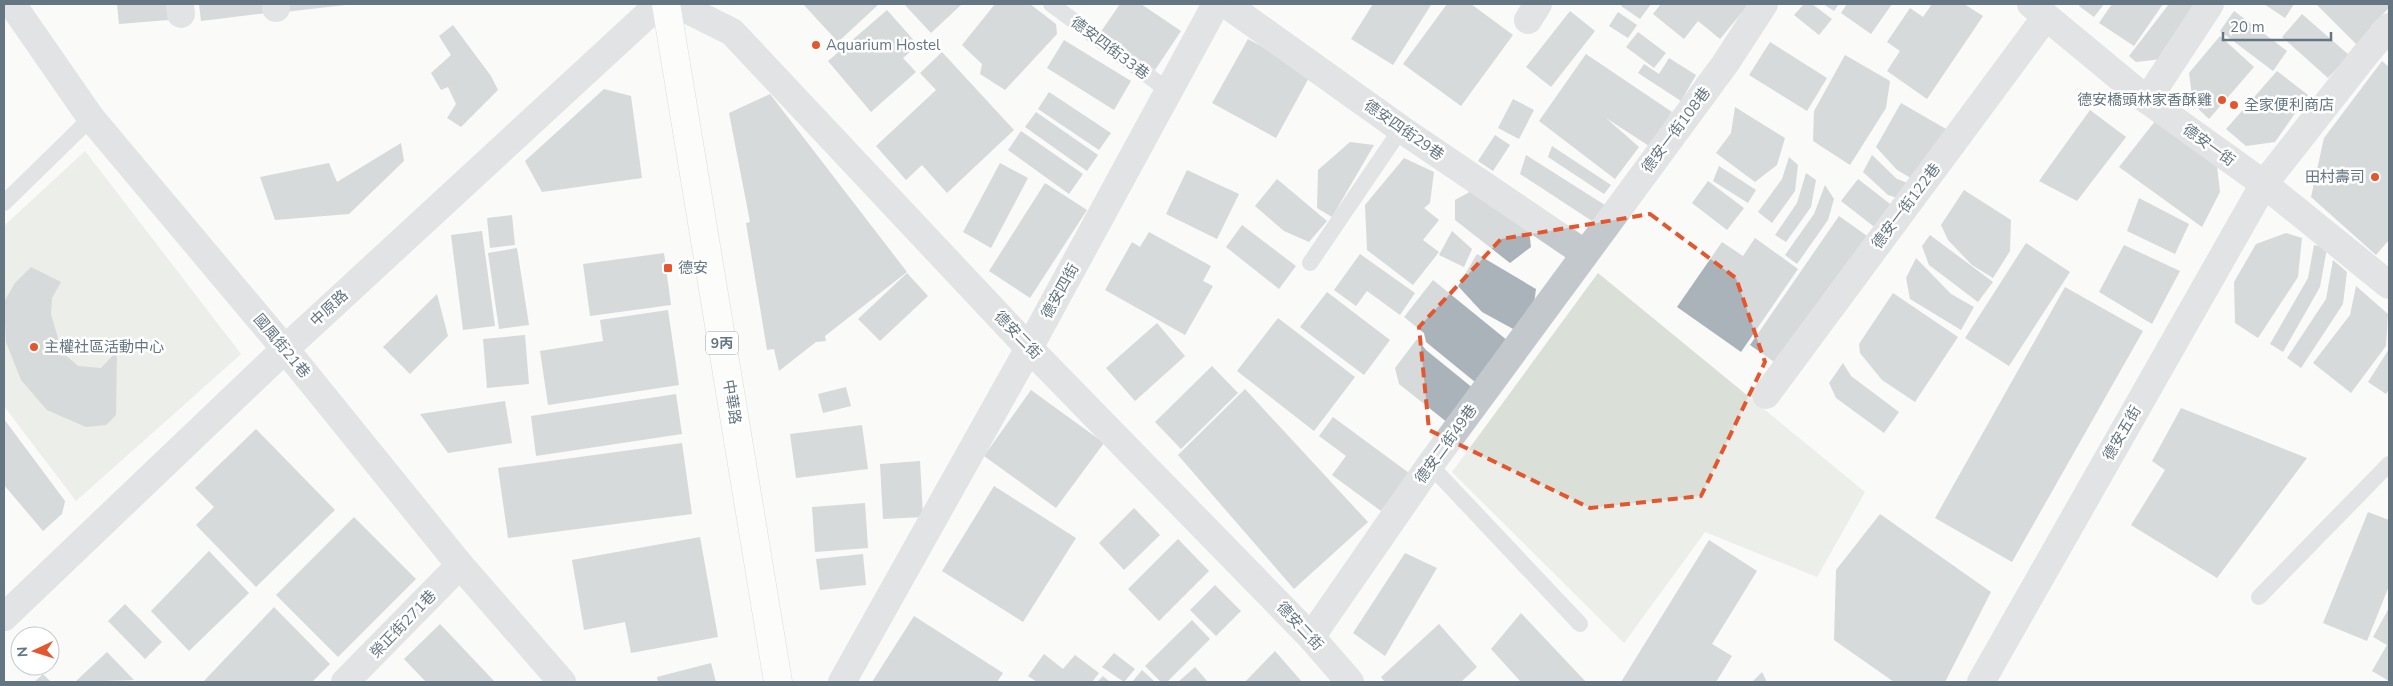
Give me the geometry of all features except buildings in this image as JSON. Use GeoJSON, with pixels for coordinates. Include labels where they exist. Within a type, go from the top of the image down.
{"type":"FeatureCollection","features":[{"type":"Feature","properties":{"kind":"main road","name":"中華路"},"geometry":{"type":"LineString","coordinates":[[666,4],[778,682]]}},
{"type":"Feature","properties":{"kind":"street","name":"國風街21巷"},"geometry":{"type":"LineString","coordinates":[[12,4],[91,118],[285,349],[460,565],[562,682]]}},
{"type":"Feature","properties":{"kind":"street","name":"中原路"},"geometry":{"type":"LineString","coordinates":[[4,617],[285,349],[659,4]]}},
{"type":"Feature","properties":{"kind":"street","name":"德安二街"},"geometry":{"type":"LineString","coordinates":[[676,4],[732,32],[1029,348],[1311,637],[1350,682]]}},
{"type":"Feature","properties":{"kind":"street","name":"德安四街"},"geometry":{"type":"LineString","coordinates":[[842,682],[1029,348],[1216,4]]}},
{"type":"Feature","properties":{"kind":"street","name":"德安四街29巷"},"geometry":{"type":"LineString","coordinates":[[1226,4],[1401,129],[1584,254]]}},
{"type":"Feature","properties":{"kind":"street","name":"德安一街108巷"},"geometry":{"type":"LineString","coordinates":[[1584,254],[1725,64],[1764,4]]}},
{"type":"Feature","properties":{"kind":"street"},"geometry":{"type":"LineString","coordinates":[[2147,100],[2210,4]]}},
{"type":"Feature","properties":{"kind":"street","name":"德安一街"},"geometry":{"type":"LineString","coordinates":[[2038,11],[2147,100],[2264,184],[2389,285]]}},
{"type":"Feature","properties":{"kind":"street","name":"德安一街122巷"},"geometry":{"type":"LineString","coordinates":[[1766,395],[2038,11]]}},
{"type":"Feature","properties":{"kind":"street","name":"德安五街"},"geometry":{"type":"LineString","coordinates":[[1981,682],[2264,184],[2389,27]]}},
{"type":"Feature","properties":{"kind":"street","name":"德安二街49巷"},"geometry":{"type":"LineString","coordinates":[[1311,637],[1430,465],[1584,254]]}},
{"type":"Feature","properties":{"kind":"street","name":"榮正街271巷"},"geometry":{"type":"LineString","coordinates":[[345,682],[460,565]]}},
{"type":"Feature","properties":{"kind":"lane","name":"德安四街33巷"},"geometry":{"type":"LineString","coordinates":[[1051,4],[1169,92]]}},
{"type":"Feature","properties":{"kind":"lane"},"geometry":{"type":"LineString","coordinates":[[4,203],[91,118]]}},
{"type":"Feature","properties":{"kind":"lane"},"geometry":{"type":"LineString","coordinates":[[1310,263],[1401,129]]}},
{"type":"Feature","properties":{"kind":"lane"},"geometry":{"type":"LineString","coordinates":[[2259,597],[2389,464]]}},
{"type":"Feature","properties":{"kind":"lane"},"geometry":{"type":"LineString","coordinates":[[1430,465],[1580,624]]}},
{"type":"Feature","properties":{"kind":"highlighted area"},"geometry":{"type":"Polygon","coordinates":[[[1650,214],[1736,278],[1765,362],[1701,496],[1590,508],[1429,430],[1419,327],[1501,239],[1650,214]]]}},
{"type":"Feature","properties":{"kind":"shaded area"},"geometry":{"type":"Polygon","coordinates":[[[85,151],[241,354],[76,501],[4,406],[4,226],[85,151]]]}},
{"type":"Feature","properties":{"kind":"shaded area"},"geometry":{"type":"Polygon","coordinates":[[[1598,273],[1865,492],[1817,577],[1705,532],[1624,643],[1452,472],[1598,273]]]}},
{"type":"Feature","properties":{"kind":"place","name":"Aquarium Hostel"},"geometry":{"type":"Point","coordinates":[816,45]}},
{"type":"Feature","properties":{"kind":"place","name":"德安橋頭林家香酥雞"},"geometry":{"type":"Point","coordinates":[2222,100]}},
{"type":"Feature","properties":{"kind":"place","name":"全家便利商店"},"geometry":{"type":"Point","coordinates":[2234,105]}},
{"type":"Feature","properties":{"kind":"place","name":"田村壽司"},"geometry":{"type":"Point","coordinates":[2375,177]}},
{"type":"Feature","properties":{"kind":"place","name":"德安"},"geometry":{"type":"Point","coordinates":[668,268]}},
{"type":"Feature","properties":{"kind":"place","name":"主權社區活動中心"},"geometry":{"type":"Point","coordinates":[34,347]}}]}
